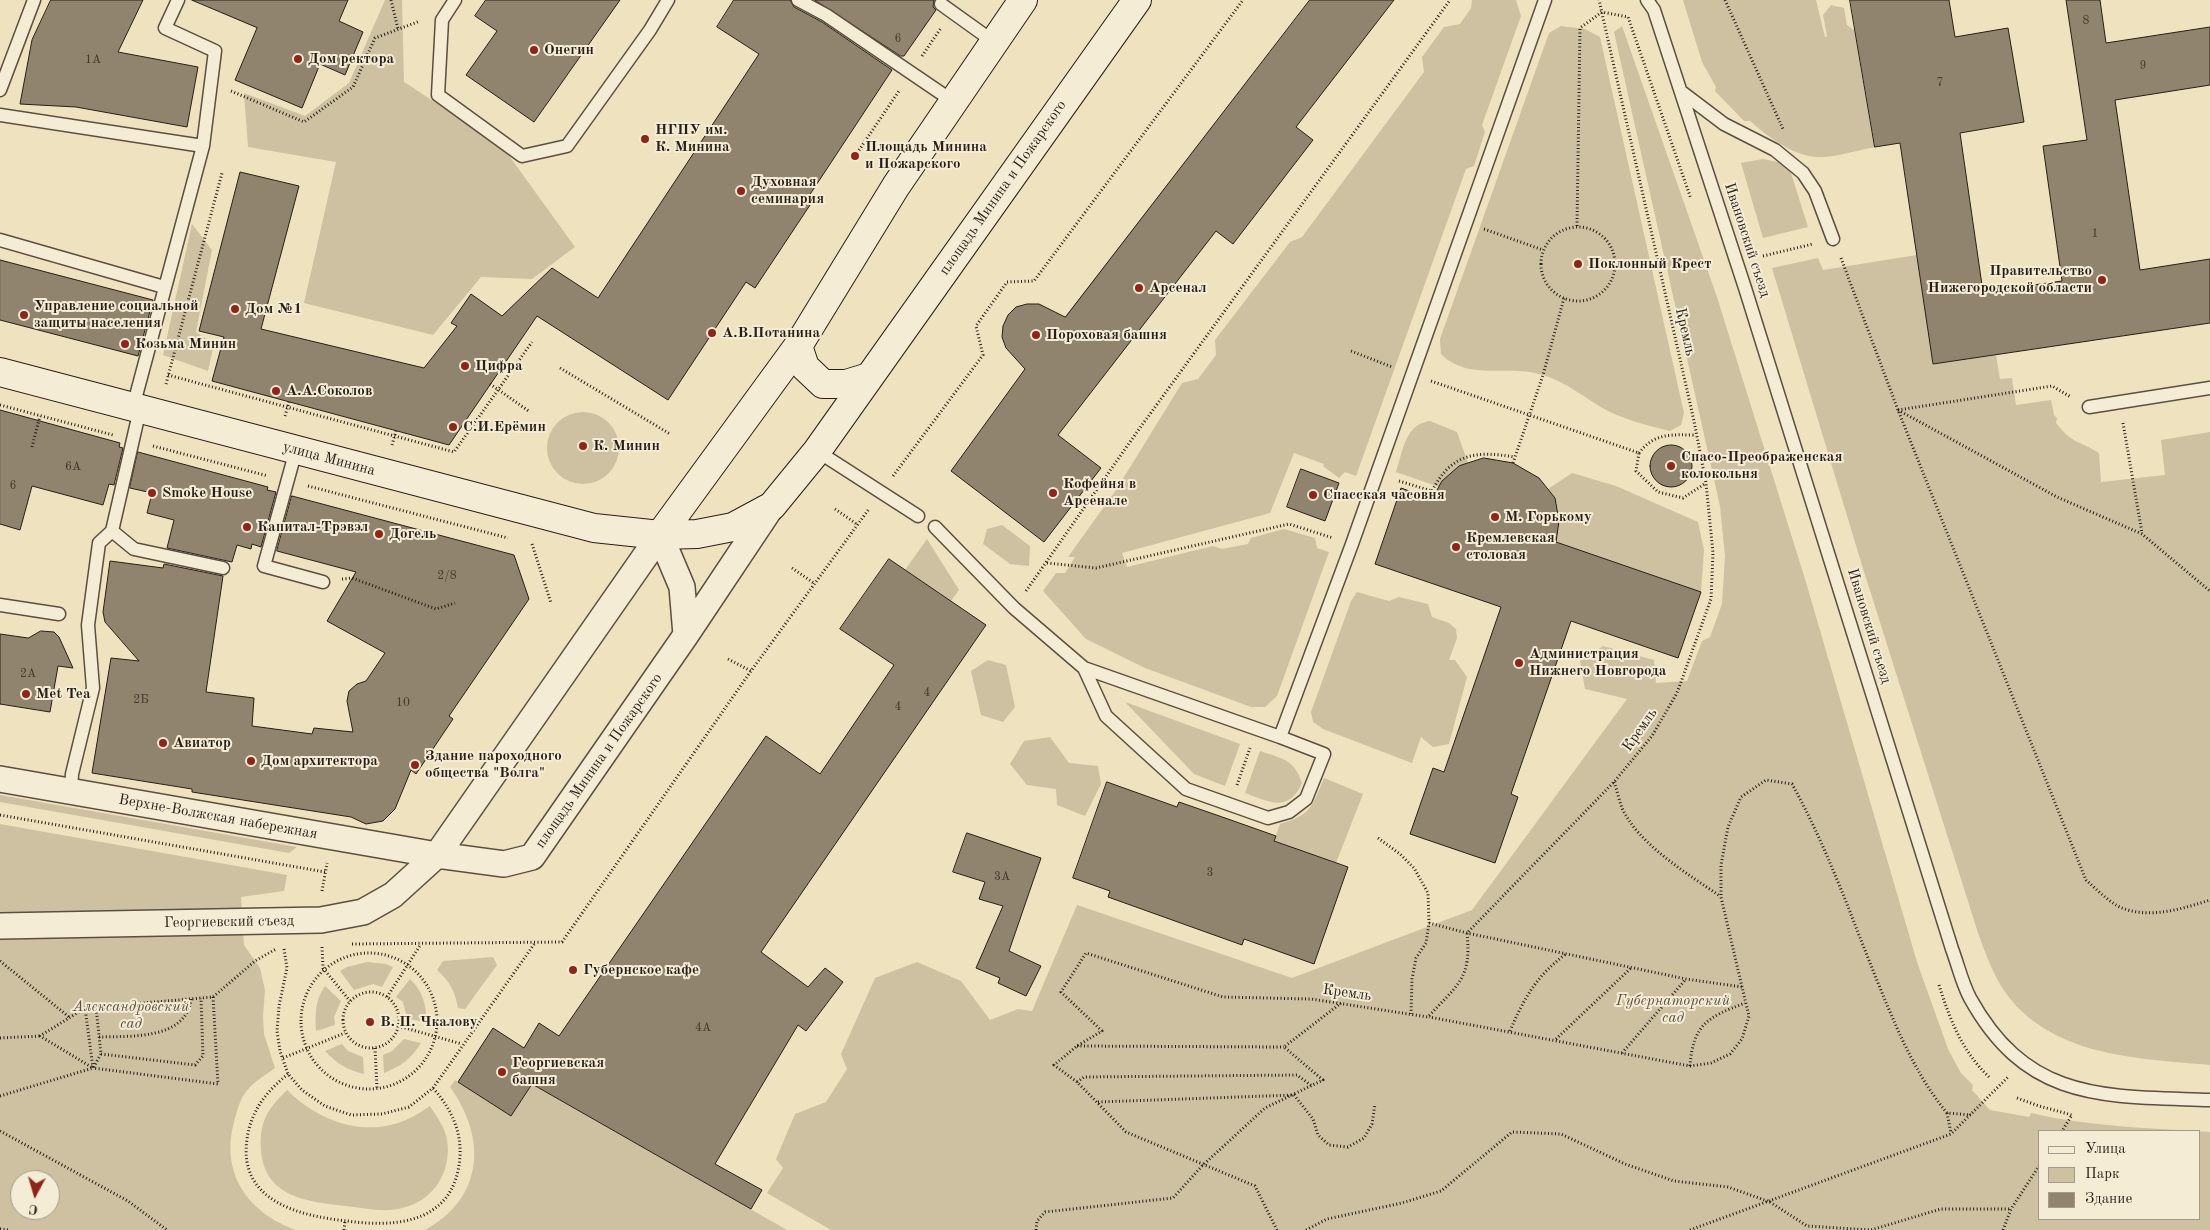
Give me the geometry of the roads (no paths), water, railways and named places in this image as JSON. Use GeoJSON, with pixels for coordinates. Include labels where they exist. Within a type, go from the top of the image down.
{"type":"FeatureCollection","features":[{"type":"Feature","properties":{"kind":"street"},"geometry":{"type":"LineString","coordinates":[[437,855],[660,535],[798,346],[896,186],[1022,0]]}},
{"type":"Feature","properties":{"kind":"street","name":"площадь Минина и Пожарского"},"geometry":{"type":"LineString","coordinates":[[437,855],[504,864],[532,858],[686,635],[772,506],[817,451],[1137,0]]}},
{"type":"Feature","properties":{"kind":"street"},"geometry":{"type":"LineString","coordinates":[[798,346],[805,367],[823,384],[846,384],[869,377]]}},
{"type":"Feature","properties":{"kind":"street","name":"улица Минина"},"geometry":{"type":"LineString","coordinates":[[0,372],[594,528],[660,535]]}},
{"type":"Feature","properties":{"kind":"street","name":"площадь Минина и Пожарского"},"geometry":{"type":"LineString","coordinates":[[660,535],[697,534],[733,527],[772,506]]}},
{"type":"Feature","properties":{"kind":"street"},"geometry":{"type":"LineString","coordinates":[[660,535],[682,587],[686,635]]}},
{"type":"Feature","properties":{"kind":"street","name":"Верхне-Волжская набережная"},"geometry":{"type":"LineString","coordinates":[[0,778],[437,855]]}},
{"type":"Feature","properties":{"kind":"street","name":"Георгиевский съезд"},"geometry":{"type":"LineString","coordinates":[[0,926],[322,920],[363,912],[393,895],[437,855]]}},
{"type":"Feature","properties":{"kind":"lane"},"geometry":{"type":"LineString","coordinates":[[0,90],[34,0]]}},
{"type":"Feature","properties":{"kind":"lane"},"geometry":{"type":"LineString","coordinates":[[71,791],[72,774],[93,688],[88,625],[99,543],[112,531],[129,459],[136,408],[164,287],[203,146],[215,52],[165,28],[178,0]]}},
{"type":"Feature","properties":{"kind":"lane"},"geometry":{"type":"LineString","coordinates":[[455,0],[442,20],[438,95],[522,156],[566,146],[650,30],[668,0]]}},
{"type":"Feature","properties":{"kind":"lane"},"geometry":{"type":"LineString","coordinates":[[798,0],[826,15],[954,102]]}},
{"type":"Feature","properties":{"kind":"lane"},"geometry":{"type":"LineString","coordinates":[[1280,737],[1352,544],[1411,374],[1546,0]]}},
{"type":"Feature","properties":{"kind":"lane","name":"Ивановский съезд"},"geometry":{"type":"LineString","coordinates":[[1648,0],[1654,10],[1682,93],[1833,566],[1952,949],[1970,998],[1995,1035],[2022,1064],[2049,1080],[2082,1090],[2124,1097],[2210,1100]]}},
{"type":"Feature","properties":{"kind":"lane"},"geometry":{"type":"LineString","coordinates":[[941,4],[994,42]]}},
{"type":"Feature","properties":{"kind":"lane"},"geometry":{"type":"LineString","coordinates":[[1682,93],[1724,124],[1775,150],[1803,173],[1815,191],[1833,239]]}},
{"type":"Feature","properties":{"kind":"lane"},"geometry":{"type":"LineString","coordinates":[[0,115],[203,146]]}},
{"type":"Feature","properties":{"kind":"lane"},"geometry":{"type":"LineString","coordinates":[[0,240],[164,287]]}},
{"type":"Feature","properties":{"kind":"lane"},"geometry":{"type":"LineString","coordinates":[[2090,407],[2210,388]]}},
{"type":"Feature","properties":{"kind":"lane"},"geometry":{"type":"LineString","coordinates":[[296,450],[264,566],[323,582]]}},
{"type":"Feature","properties":{"kind":"lane"},"geometry":{"type":"LineString","coordinates":[[817,451],[918,516]]}},
{"type":"Feature","properties":{"kind":"lane"},"geometry":{"type":"LineString","coordinates":[[935,527],[1014,608],[1084,668],[1324,754],[1306,799],[1289,812],[1268,818],[1186,789],[1106,716],[1084,668]]}},
{"type":"Feature","properties":{"kind":"lane"},"geometry":{"type":"LineString","coordinates":[[112,531],[134,549],[223,568]]}},
{"type":"Feature","properties":{"kind":"lane"},"geometry":{"type":"LineString","coordinates":[[0,604],[59,614]]}},
{"type":"Feature","properties":{"kind":"place","name":"Онегин"},"geometry":{"type":"Point","coordinates":[534,50]}},
{"type":"Feature","properties":{"kind":"place","name":"Дом ректора"},"geometry":{"type":"Point","coordinates":[298,59]}},
{"type":"Feature","properties":{"kind":"place","name":"НГПУ им. К. Минина"},"geometry":{"type":"Point","coordinates":[645,139]}},
{"type":"Feature","properties":{"kind":"place","name":"Площадь Минина и Пожарского"},"geometry":{"type":"Point","coordinates":[855,156]}},
{"type":"Feature","properties":{"kind":"place","name":"Духовная семинария"},"geometry":{"type":"Point","coordinates":[741,191]}},
{"type":"Feature","properties":{"kind":"place","name":"Поклонный Крест"},"geometry":{"type":"Point","coordinates":[1578,264]}},
{"type":"Feature","properties":{"kind":"place","name":"Правительство Нижегородской области"},"geometry":{"type":"Point","coordinates":[2102,280]}},
{"type":"Feature","properties":{"kind":"place","name":"Арсенал"},"geometry":{"type":"Point","coordinates":[1139,288]}},
{"type":"Feature","properties":{"kind":"place","name":"Дом №1"},"geometry":{"type":"Point","coordinates":[235,309]}},
{"type":"Feature","properties":{"kind":"place","name":"Управление социальной защиты населения"},"geometry":{"type":"Point","coordinates":[24,315]}},
{"type":"Feature","properties":{"kind":"place","name":"А.В.Потанина"},"geometry":{"type":"Point","coordinates":[712,333]}},
{"type":"Feature","properties":{"kind":"place","name":"Пороховая башня"},"geometry":{"type":"Point","coordinates":[1036,335]}},
{"type":"Feature","properties":{"kind":"place","name":"Козьма Минин"},"geometry":{"type":"Point","coordinates":[125,344]}},
{"type":"Feature","properties":{"kind":"place","name":"Цифра"},"geometry":{"type":"Point","coordinates":[465,366]}},
{"type":"Feature","properties":{"kind":"place","name":"А.А.Соколов"},"geometry":{"type":"Point","coordinates":[276,391]}},
{"type":"Feature","properties":{"kind":"place","name":"С.И.Ерёмин"},"geometry":{"type":"Point","coordinates":[453,427]}},
{"type":"Feature","properties":{"kind":"place","name":"К. Минин"},"geometry":{"type":"Point","coordinates":[583,446]}},
{"type":"Feature","properties":{"kind":"place","name":"Спасо-Преображенская колокольня"},"geometry":{"type":"Point","coordinates":[1671,466]}},
{"type":"Feature","properties":{"kind":"place","name":"Smoke House"},"geometry":{"type":"Point","coordinates":[152,493]}},
{"type":"Feature","properties":{"kind":"place","name":"Кофейня в Арсенале"},"geometry":{"type":"Point","coordinates":[1053,493]}},
{"type":"Feature","properties":{"kind":"place","name":"Спасская часовня"},"geometry":{"type":"Point","coordinates":[1313,495]}},
{"type":"Feature","properties":{"kind":"place","name":"М. Горькому"},"geometry":{"type":"Point","coordinates":[1495,517]}},
{"type":"Feature","properties":{"kind":"place","name":"Капитал-Трэвэл"},"geometry":{"type":"Point","coordinates":[247,527]}},
{"type":"Feature","properties":{"kind":"place","name":"Догель"},"geometry":{"type":"Point","coordinates":[379,534]}},
{"type":"Feature","properties":{"kind":"place","name":"Кремлевская столовая"},"geometry":{"type":"Point","coordinates":[1456,547]}},
{"type":"Feature","properties":{"kind":"place","name":"Администрация Нижнего Новгорода"},"geometry":{"type":"Point","coordinates":[1519,663]}},
{"type":"Feature","properties":{"kind":"place","name":"Met Tea"},"geometry":{"type":"Point","coordinates":[26,694]}},
{"type":"Feature","properties":{"kind":"place","name":"Авиатор"},"geometry":{"type":"Point","coordinates":[163,743]}},
{"type":"Feature","properties":{"kind":"place","name":"Дом архитектора"},"geometry":{"type":"Point","coordinates":[251,761]}},
{"type":"Feature","properties":{"kind":"place","name":"Здание пароходного общества \"Волга\""},"geometry":{"type":"Point","coordinates":[415,765]}},
{"type":"Feature","properties":{"kind":"place","name":"Губернское кафе"},"geometry":{"type":"Point","coordinates":[573,970]}},
{"type":"Feature","properties":{"kind":"place","name":"В. П. Чкалову"},"geometry":{"type":"Point","coordinates":[370,1022]}},
{"type":"Feature","properties":{"kind":"place","name":"Георгиевская башня"},"geometry":{"type":"Point","coordinates":[502,1072]}},
{"type":"Feature","properties":{"kind":"park label","name":"Губернаторский сад"},"geometry":{"type":"Point","coordinates":[1673,1010]}},
{"type":"Feature","properties":{"kind":"park label","name":"Александровский сад"},"geometry":{"type":"Point","coordinates":[131,1016]}}]}
